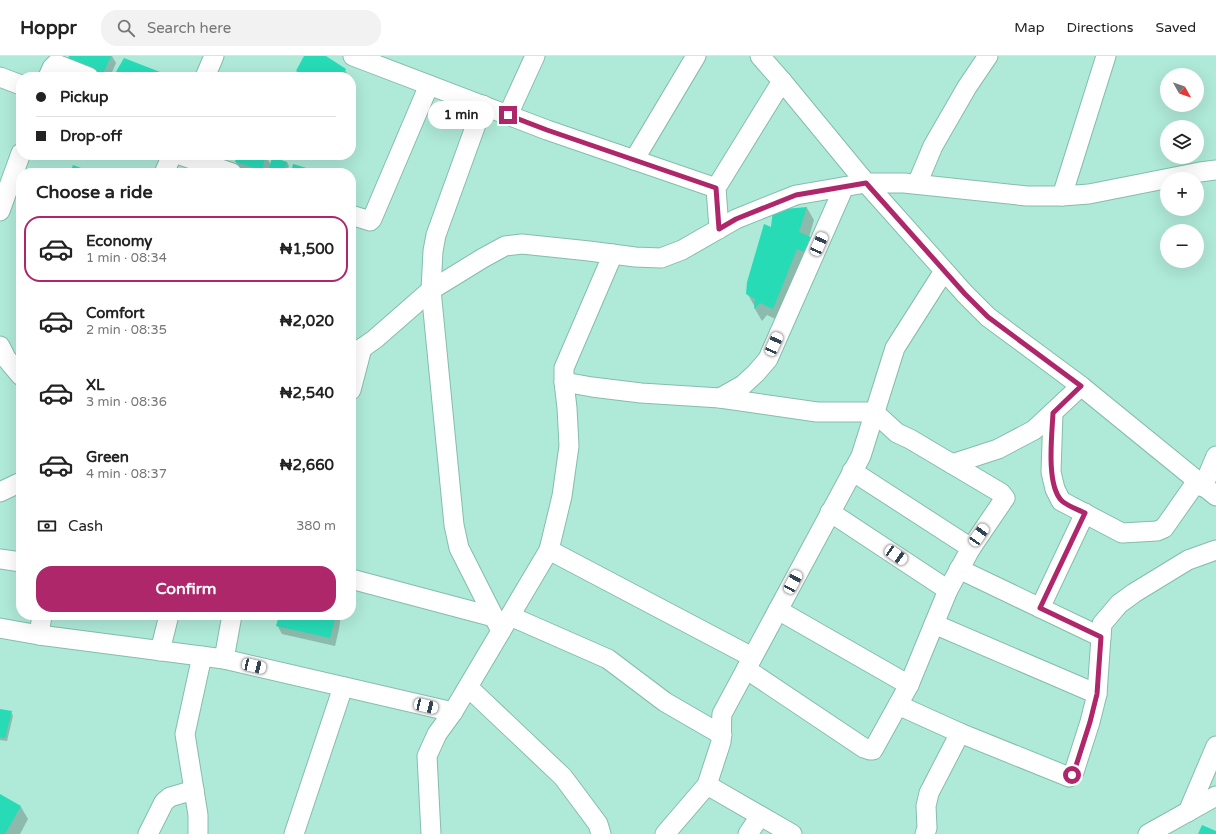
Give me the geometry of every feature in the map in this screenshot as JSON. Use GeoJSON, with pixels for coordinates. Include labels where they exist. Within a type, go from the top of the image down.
{"type":"FeatureCollection","features":[{"type":"Feature","properties":{"kind":"street"},"geometry":{"type":"LineString","coordinates":[[207,72],[214,56]]}},
{"type":"Feature","properties":{"kind":"street"},"geometry":{"type":"LineString","coordinates":[[353,56],[547,130],[716,188]]}},
{"type":"Feature","properties":{"kind":"street"},"geometry":{"type":"LineString","coordinates":[[508,115],[535,56]]}},
{"type":"Feature","properties":{"kind":"street"},"geometry":{"type":"LineString","coordinates":[[634,160],[696,56]]}},
{"type":"Feature","properties":{"kind":"street"},"geometry":{"type":"LineString","coordinates":[[917,184],[933,146],[967,86],[988,56]]}},
{"type":"Feature","properties":{"kind":"street"},"geometry":{"type":"LineString","coordinates":[[1062,196],[1106,56]]}},
{"type":"Feature","properties":{"kind":"street"},"geometry":{"type":"LineString","coordinates":[[761,57],[866,183],[944,271],[988,317],[1081,386],[1205,488]]}},
{"type":"Feature","properties":{"kind":"street"},"geometry":{"type":"LineString","coordinates":[[50,72],[56,64],[76,72]]}},
{"type":"Feature","properties":{"kind":"street"},"geometry":{"type":"LineString","coordinates":[[0,77],[16,83]]}},
{"type":"Feature","properties":{"kind":"street"},"geometry":{"type":"LineString","coordinates":[[719,229],[716,188],[782,81]]}},
{"type":"Feature","properties":{"kind":"street"},"geometry":{"type":"LineString","coordinates":[[356,217],[370,221],[372,219],[429,85]]}},
{"type":"Feature","properties":{"kind":"street"},"geometry":{"type":"LineString","coordinates":[[483,105],[436,235],[433,251],[431,290],[454,525],[459,548],[502,621]]}},
{"type":"Feature","properties":{"kind":"street"},"geometry":{"type":"LineString","coordinates":[[0,212],[19,160]]}},
{"type":"Feature","properties":{"kind":"street"},"geometry":{"type":"LineString","coordinates":[[194,160],[218,168]]}},
{"type":"Feature","properties":{"kind":"street"},"geometry":{"type":"LineString","coordinates":[[357,352],[375,339],[431,290],[505,246],[522,244],[589,250],[635,257],[661,258],[682,250],[736,219],[796,195],[844,186],[866,183],[904,183],[1027,196],[1062,196],[1090,194],[1216,170]]}},
{"type":"Feature","properties":{"kind":"street"},"geometry":{"type":"LineString","coordinates":[[720,398],[743,385],[756,374],[768,359],[844,186]]}},
{"type":"Feature","properties":{"kind":"street"},"geometry":{"type":"LineString","coordinates":[[431,834],[428,756],[437,734],[453,712],[468,687],[502,621],[548,550],[562,496],[569,446],[564,368],[613,254]]}},
{"type":"Feature","properties":{"kind":"street"},"geometry":{"type":"LineString","coordinates":[[665,834],[707,785],[722,735],[722,714],[861,456],[895,348],[944,271]]}},
{"type":"Feature","properties":{"kind":"street"},"geometry":{"type":"LineString","coordinates":[[0,346],[6,358],[16,370]]}},
{"type":"Feature","properties":{"kind":"street"},"geometry":{"type":"LineString","coordinates":[[0,374],[16,379]]}},
{"type":"Feature","properties":{"kind":"street"},"geometry":{"type":"LineString","coordinates":[[548,550],[749,663],[864,748],[873,750],[909,685],[948,590],[959,569],[971,548],[1005,498],[1001,493],[910,439],[897,433],[874,412],[817,412],[720,398],[641,393],[564,382]]}},
{"type":"Feature","properties":{"kind":"street"},"geometry":{"type":"LineString","coordinates":[[952,464],[998,449],[1034,430],[1081,386]]}},
{"type":"Feature","properties":{"kind":"street"},"geometry":{"type":"LineString","coordinates":[[1053,413],[1051,472],[1055,489],[1061,501],[1122,533],[1157,531],[1164,528],[1205,488],[1216,456]]}},
{"type":"Feature","properties":{"kind":"street"},"geometry":{"type":"LineString","coordinates":[[852,471],[971,548]]}},
{"type":"Feature","properties":{"kind":"street"},"geometry":{"type":"LineString","coordinates":[[0,492],[16,484]]}},
{"type":"Feature","properties":{"kind":"street"},"geometry":{"type":"LineString","coordinates":[[830,512],[948,590]]}},
{"type":"Feature","properties":{"kind":"street"},"geometry":{"type":"LineString","coordinates":[[1040,608],[1085,513]]}},
{"type":"Feature","properties":{"kind":"street"},"geometry":{"type":"LineString","coordinates":[[898,705],[960,733],[1069,777],[1074,772],[1090,722],[1097,694],[1102,624],[1119,604],[1134,593],[1188,560],[1216,550]]}},
{"type":"Feature","properties":{"kind":"street"},"geometry":{"type":"LineString","coordinates":[[0,558],[16,561]]}},
{"type":"Feature","properties":{"kind":"street"},"geometry":{"type":"LineString","coordinates":[[959,569],[1101,637]]}},
{"type":"Feature","properties":{"kind":"street"},"geometry":{"type":"LineString","coordinates":[[356,580],[502,621],[608,659],[665,702],[722,735]]}},
{"type":"Feature","properties":{"kind":"street"},"geometry":{"type":"LineString","coordinates":[[778,610],[909,685]]}},
{"type":"Feature","properties":{"kind":"street"},"geometry":{"type":"LineString","coordinates":[[39,635],[41,620]]}},
{"type":"Feature","properties":{"kind":"street"},"geometry":{"type":"LineString","coordinates":[[160,651],[168,620]]}},
{"type":"Feature","properties":{"kind":"street"},"geometry":{"type":"LineString","coordinates":[[224,659],[231,620]]}},
{"type":"Feature","properties":{"kind":"street"},"geometry":{"type":"LineString","coordinates":[[934,624],[1097,694]]}},
{"type":"Feature","properties":{"kind":"street"},"geometry":{"type":"LineString","coordinates":[[0,628],[39,635],[224,659],[453,712]]}},
{"type":"Feature","properties":{"kind":"street"},"geometry":{"type":"LineString","coordinates":[[198,834],[198,815],[185,734],[202,656]]}},
{"type":"Feature","properties":{"kind":"street"},"geometry":{"type":"LineString","coordinates":[[294,834],[343,687]]}},
{"type":"Feature","properties":{"kind":"street"},"geometry":{"type":"LineString","coordinates":[[468,687],[563,777],[598,824],[601,834]]}},
{"type":"Feature","properties":{"kind":"street"},"geometry":{"type":"LineString","coordinates":[[925,834],[927,828],[926,806],[929,794],[960,733]]}},
{"type":"Feature","properties":{"kind":"street"},"geometry":{"type":"LineString","coordinates":[[1188,812],[1216,746]]}},
{"type":"Feature","properties":{"kind":"street"},"geometry":{"type":"LineString","coordinates":[[707,785],[792,834]]}},
{"type":"Feature","properties":{"kind":"street"},"geometry":{"type":"LineString","coordinates":[[148,834],[164,802],[170,797],[194,790]]}},
{"type":"Feature","properties":{"kind":"street"},"geometry":{"type":"LineString","coordinates":[[1148,834],[1216,796]]}},
{"type":"Feature","properties":{"kind":"street"},"geometry":{"type":"LineString","coordinates":[[748,834],[760,816]]}},
{"type":"Feature","properties":{"kind":"building"},"geometry":{"type":"Polygon","coordinates":[[[69,56],[111,56],[104,72],[90,72],[66,64],[69,56]]]}},
{"type":"Feature","properties":{"kind":"building"},"geometry":{"type":"Polygon","coordinates":[[[304,56],[326,56],[346,69],[344,72],[296,71],[304,56]]]}},
{"type":"Feature","properties":{"kind":"building"},"geometry":{"type":"Polygon","coordinates":[[[124,58],[160,72],[116,72],[124,58]]]}},
{"type":"Feature","properties":{"kind":"building"},"geometry":{"type":"Polygon","coordinates":[[[236,160],[265,160],[263,168],[255,168],[235,162],[236,160]]]}},
{"type":"Feature","properties":{"kind":"building"},"geometry":{"type":"Polygon","coordinates":[[[271,160],[281,160],[287,162],[285,168],[269,168],[271,160]]]}},
{"type":"Feature","properties":{"kind":"building"},"geometry":{"type":"Polygon","coordinates":[[[293,164],[307,168],[292,168],[293,164]]]}},
{"type":"Feature","properties":{"kind":"building"},"geometry":{"type":"Polygon","coordinates":[[[73,165],[81,168],[72,168],[73,165]]]}},
{"type":"Feature","properties":{"kind":"building"},"geometry":{"type":"Polygon","coordinates":[[[807,207],[799,232],[813,238],[807,253],[797,249],[773,309],[760,303],[754,309],[755,299],[746,294],[747,282],[764,224],[771,227],[773,210],[807,207]]]}},
{"type":"Feature","properties":{"kind":"building"},"geometry":{"type":"Polygon","coordinates":[[[278,620],[335,620],[330,638],[276,626],[278,620]]]}},
{"type":"Feature","properties":{"kind":"building"},"geometry":{"type":"Polygon","coordinates":[[[0,709],[12,711],[5,738],[0,737],[0,709]]]}},
{"type":"Feature","properties":{"kind":"building"},"geometry":{"type":"Polygon","coordinates":[[[0,794],[21,806],[5,834],[0,834],[0,794]]]}},
{"type":"Feature","properties":{"kind":"building"},"geometry":{"type":"Polygon","coordinates":[[[1202,825],[1216,831],[1216,834],[1198,834],[1202,825]]]}},
{"type":"Feature","properties":{"kind":"route"},"geometry":{"type":"LineString","coordinates":[[508,115],[547,130],[716,188],[719,229],[736,219],[796,195],[866,183],[965,294],[988,317],[1081,386],[1053,413],[1051,472],[1055,489],[1061,501],[1085,513],[1040,608],[1101,637],[1097,694],[1090,722],[1072,775]]}}]}
